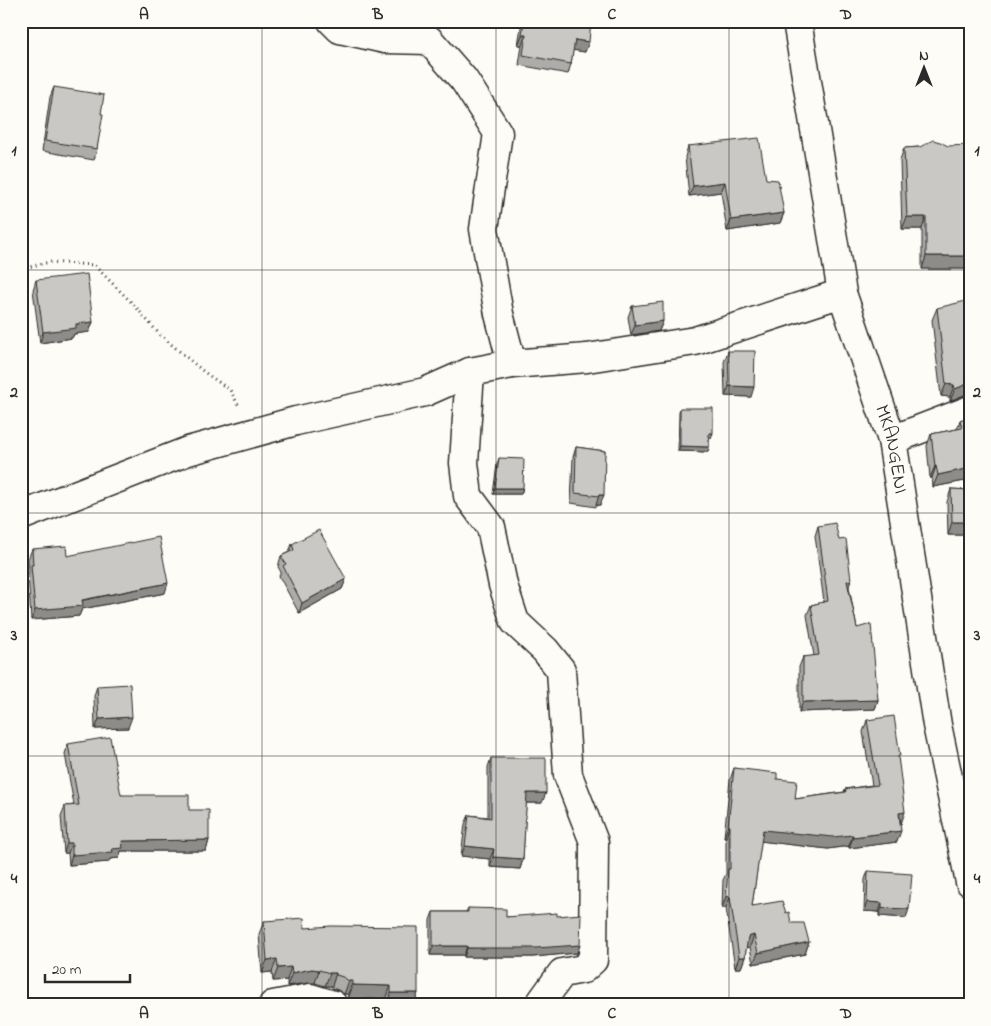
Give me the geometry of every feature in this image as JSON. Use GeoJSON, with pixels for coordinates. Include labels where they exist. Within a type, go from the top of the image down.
{"type":"FeatureCollection","features":[{"type":"Feature","properties":{"kind":"street"},"geometry":{"type":"LineString","coordinates":[[332,21],[340,28],[385,39],[429,40],[464,80],[498,133],[484,229],[499,314],[512,364]]}},
{"type":"Feature","properties":{"kind":"street","name":"MKANGENI"},"geometry":{"type":"LineString","coordinates":[[797,21],[842,293],[892,440],[937,725],[970,882]]}},
{"type":"Feature","properties":{"kind":"street"},"geometry":{"type":"LineString","coordinates":[[21,516],[188,451],[296,421],[425,392],[470,372],[512,364],[587,358],[695,341],[842,293]]}},
{"type":"Feature","properties":{"kind":"street"},"geometry":{"type":"LineString","coordinates":[[470,372],[464,463],[468,496],[491,527],[503,585],[515,622],[545,650],[561,670],[568,775],[594,842],[593,960],[582,969],[562,973],[539,1005]]}},
{"type":"Feature","properties":{"kind":"street"},"geometry":{"type":"LineString","coordinates":[[892,440],[970,410]]}},
{"type":"Feature","properties":{"kind":"street"},"geometry":{"type":"LineString","coordinates":[[273,1005],[310,998],[333,1005]]}},
{"type":"Feature","properties":{"kind":"path"},"geometry":{"type":"LineString","coordinates":[[21,269],[49,262],[94,265],[135,306],[159,334],[204,372],[230,390],[242,412],[250,434]]}},
{"type":"Feature","properties":{"kind":"building"},"geometry":{"type":"Polygon","coordinates":[[[524,21],[591,21],[589,42],[575,40],[571,64],[523,55],[526,35],[522,35],[524,21]]]}},
{"type":"Feature","properties":{"kind":"building"},"geometry":{"type":"Polygon","coordinates":[[[54,87],[104,95],[97,149],[45,141],[54,87]]]}},
{"type":"Feature","properties":{"kind":"building"},"geometry":{"type":"Polygon","coordinates":[[[759,138],[766,179],[778,180],[784,213],[731,220],[725,182],[693,186],[688,146],[759,138]]]}},
{"type":"Feature","properties":{"kind":"building"},"geometry":{"type":"Polygon","coordinates":[[[933,140],[948,146],[970,145],[970,256],[926,256],[926,217],[907,217],[904,148],[920,147],[933,140]]]}},
{"type":"Feature","properties":{"kind":"building"},"geometry":{"type":"Polygon","coordinates":[[[87,274],[93,322],[76,324],[76,328],[43,332],[36,280],[87,274]]]}},
{"type":"Feature","properties":{"kind":"building"},"geometry":{"type":"Polygon","coordinates":[[[970,300],[970,383],[955,389],[954,385],[946,384],[937,308],[970,300]]]}},
{"type":"Feature","properties":{"kind":"building"},"geometry":{"type":"Polygon","coordinates":[[[663,302],[663,321],[635,325],[632,306],[663,302]]]}},
{"type":"Feature","properties":{"kind":"building"},"geometry":{"type":"Polygon","coordinates":[[[728,351],[755,351],[754,387],[729,386],[728,351]]]}},
{"type":"Feature","properties":{"kind":"building"},"geometry":{"type":"Polygon","coordinates":[[[680,408],[713,408],[713,433],[709,433],[709,447],[680,446],[680,408]]]}},
{"type":"Feature","properties":{"kind":"building"},"geometry":{"type":"Polygon","coordinates":[[[970,416],[970,468],[938,475],[931,434],[962,428],[960,420],[970,416]]]}},
{"type":"Feature","properties":{"kind":"building"},"geometry":{"type":"Polygon","coordinates":[[[576,447],[605,451],[604,495],[575,493],[576,447]]]}},
{"type":"Feature","properties":{"kind":"building"},"geometry":{"type":"Polygon","coordinates":[[[499,458],[524,459],[523,488],[495,488],[499,458]]]}},
{"type":"Feature","properties":{"kind":"building"},"geometry":{"type":"Polygon","coordinates":[[[951,489],[970,490],[970,522],[952,522],[951,489]]]}},
{"type":"Feature","properties":{"kind":"building"},"geometry":{"type":"Polygon","coordinates":[[[835,523],[839,540],[846,539],[851,580],[847,581],[857,628],[871,624],[878,700],[803,702],[803,657],[819,655],[811,605],[828,601],[818,526],[835,523]]]}},
{"type":"Feature","properties":{"kind":"building"},"geometry":{"type":"Polygon","coordinates":[[[319,530],[346,579],[302,603],[283,566],[286,564],[281,556],[294,550],[292,544],[319,530]]]}},
{"type":"Feature","properties":{"kind":"building"},"geometry":{"type":"Polygon","coordinates":[[[159,537],[168,583],[82,600],[83,606],[35,610],[31,565],[33,565],[32,549],[66,546],[67,556],[159,537]]]}},
{"type":"Feature","properties":{"kind":"building"},"geometry":{"type":"Polygon","coordinates":[[[130,684],[132,717],[99,719],[97,686],[130,684]]]}},
{"type":"Feature","properties":{"kind":"building"},"geometry":{"type":"Polygon","coordinates":[[[894,716],[905,812],[899,813],[901,831],[853,837],[853,835],[833,837],[763,830],[752,906],[782,901],[786,913],[789,912],[791,923],[804,923],[809,942],[758,953],[754,935],[748,937],[745,957],[739,957],[730,897],[726,896],[728,869],[730,869],[730,826],[728,826],[734,768],[777,773],[777,779],[797,781],[795,799],[846,792],[845,789],[878,785],[867,720],[894,716]]]}},
{"type":"Feature","properties":{"kind":"building"},"geometry":{"type":"Polygon","coordinates":[[[110,737],[121,795],[189,795],[189,810],[209,810],[209,840],[122,841],[123,848],[112,849],[113,852],[72,855],[72,843],[67,843],[65,806],[79,805],[68,744],[110,737]]]}},
{"type":"Feature","properties":{"kind":"building"},"geometry":{"type":"Polygon","coordinates":[[[491,758],[546,758],[546,793],[527,793],[523,859],[493,857],[494,849],[465,846],[469,815],[491,818],[491,758]]]}},
{"type":"Feature","properties":{"kind":"building"},"geometry":{"type":"Polygon","coordinates":[[[868,871],[912,874],[909,909],[882,908],[882,903],[867,902],[868,871]]]}},
{"type":"Feature","properties":{"kind":"building"},"geometry":{"type":"Polygon","coordinates":[[[468,908],[506,909],[506,917],[557,913],[557,916],[581,914],[580,945],[536,948],[433,946],[433,912],[468,912],[468,908]]]}},
{"type":"Feature","properties":{"kind":"building"},"geometry":{"type":"Polygon","coordinates":[[[304,918],[305,928],[331,926],[418,927],[418,993],[391,993],[391,986],[353,985],[353,981],[336,975],[336,973],[312,969],[292,973],[291,967],[278,968],[277,959],[267,960],[264,921],[304,918]]]}}]}
